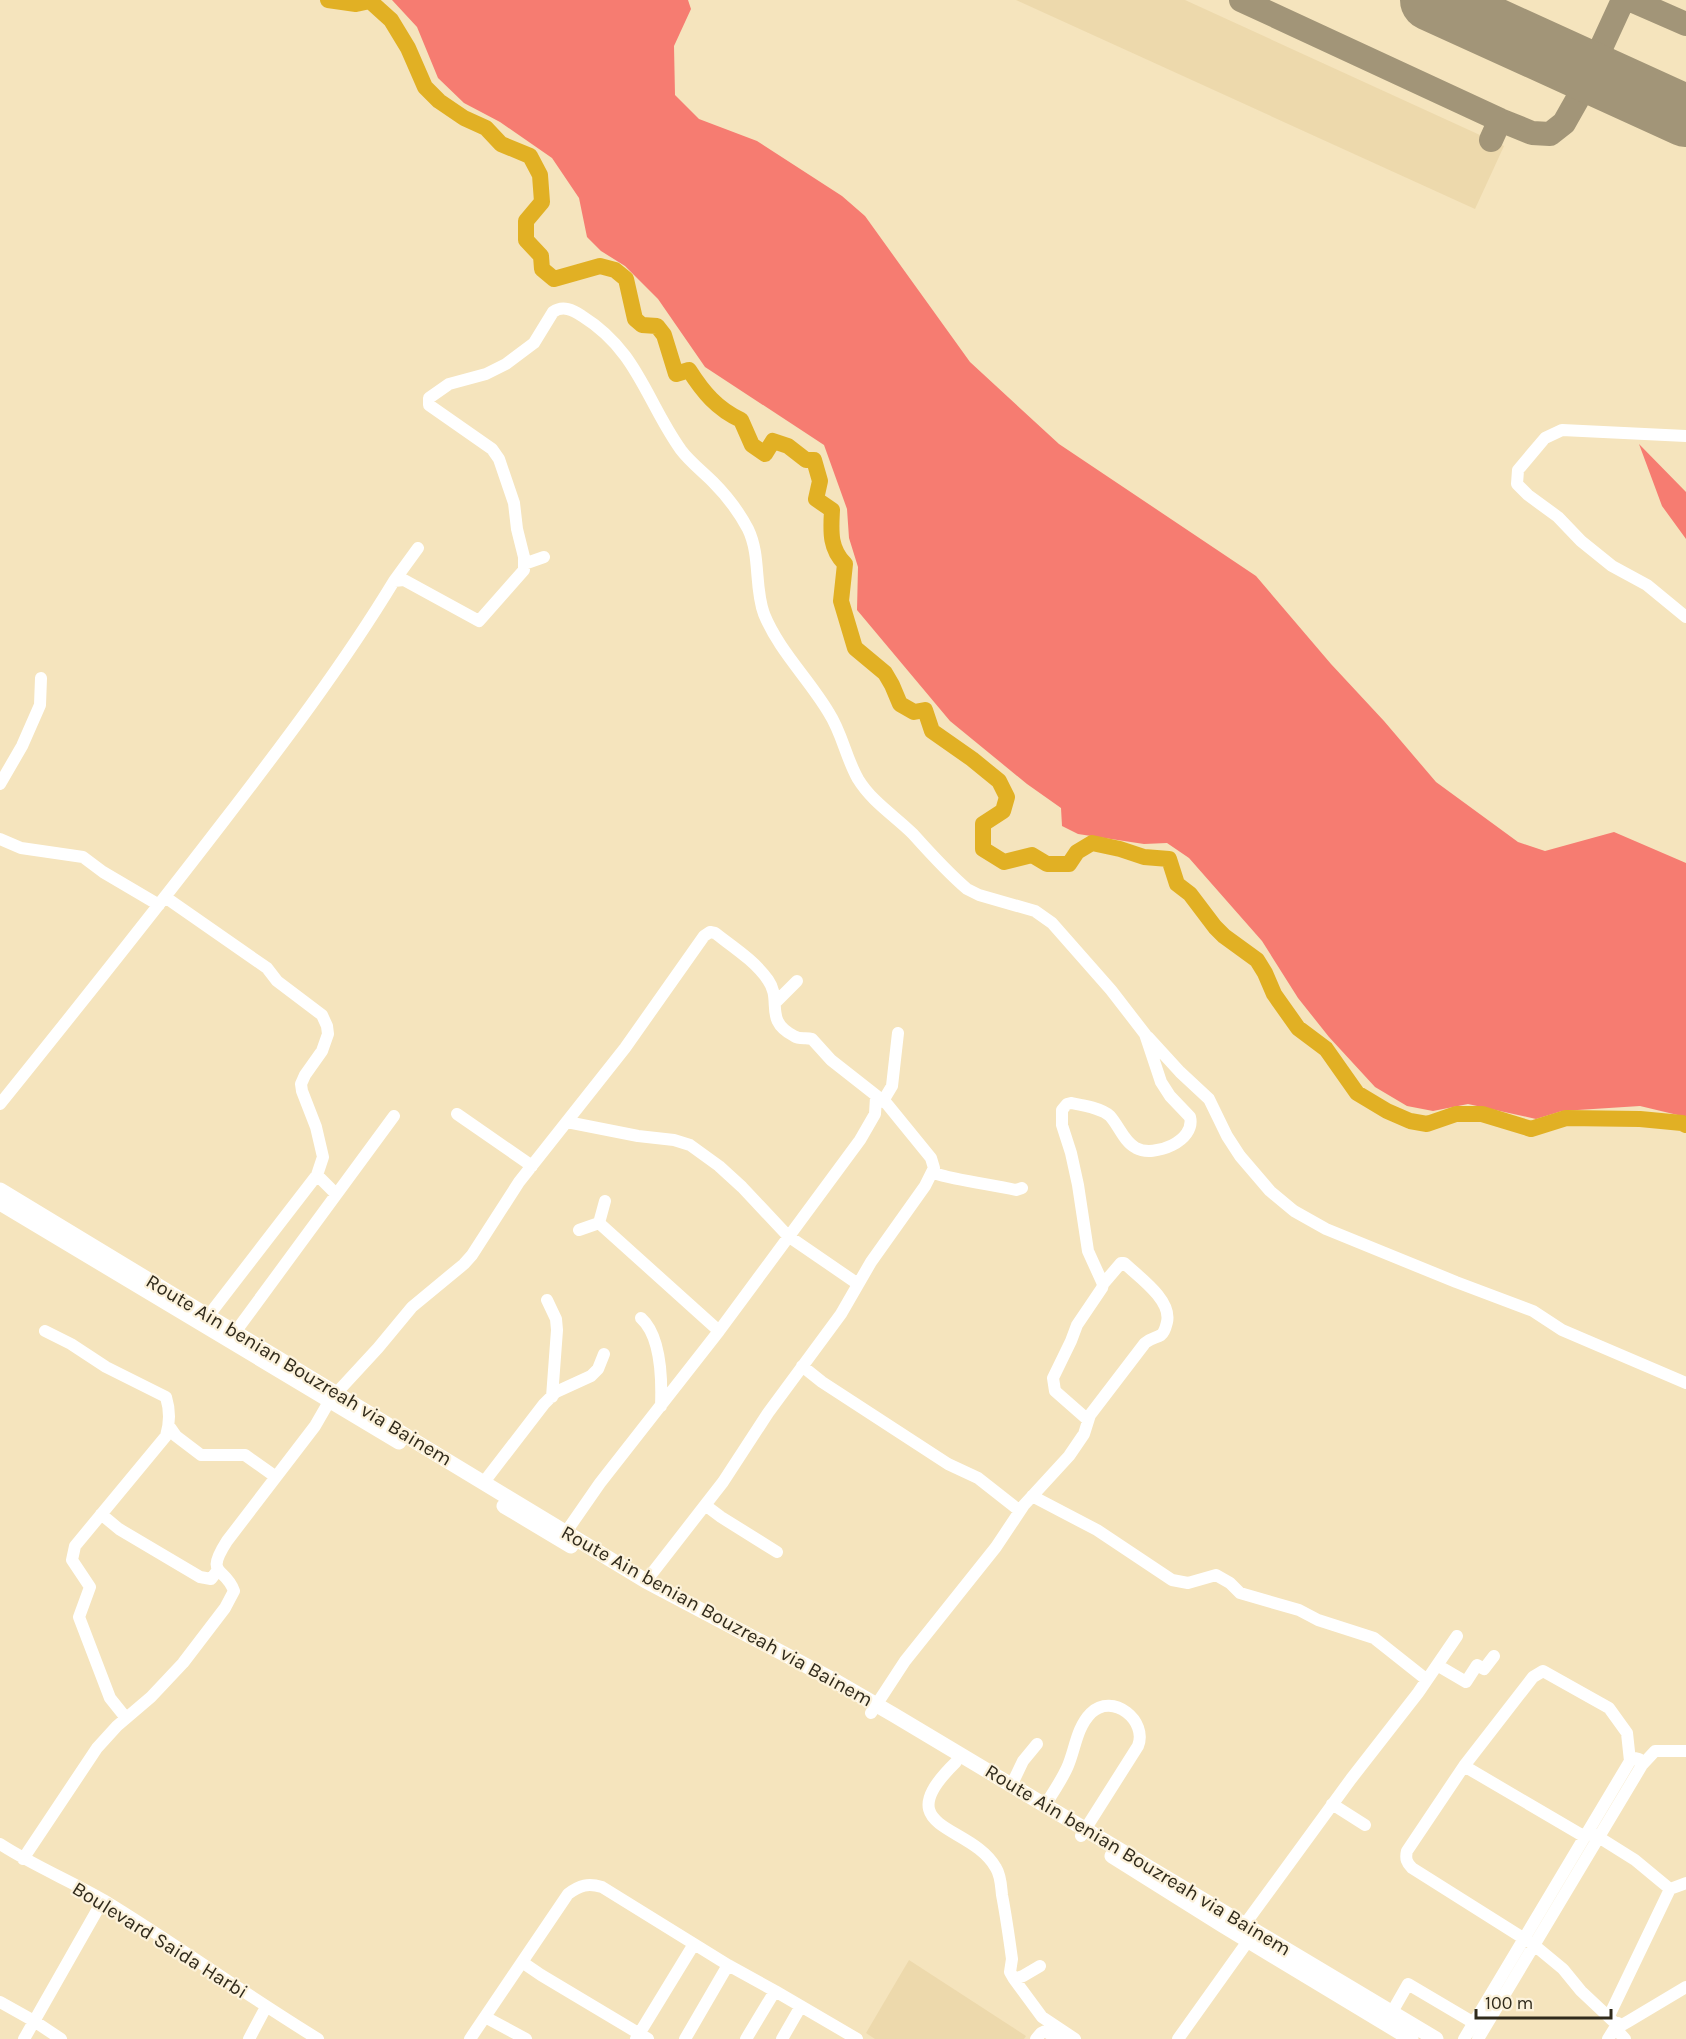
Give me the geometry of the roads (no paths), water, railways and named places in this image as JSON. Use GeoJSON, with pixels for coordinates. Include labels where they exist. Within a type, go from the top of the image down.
{"type":"FeatureCollection","features":[{"type":"Feature","properties":{"kind":"main road","name":"Route Ain benian Bouzreah via Bainem"},"geometry":{"type":"LineString","coordinates":[[0,1190],[236,1331],[550,1535],[683,1610],[801,1673],[873,1708],[1046,1804],[1084,1832],[1248,1941],[1412,2039]]}},
{"type":"Feature","properties":{"kind":"main road","name":"Route Ain benian Bouzreah via Bainem"},"geometry":{"type":"LineString","coordinates":[[0,1203],[484,1482],[646,1581],[793,1658],[956,1762],[1245,1924],[1436,2039]]}},
{"type":"Feature","properties":{"kind":"street"},"geometry":{"type":"LineString","coordinates":[[394,581],[404,580],[480,621],[524,570],[514,503],[496,454],[487,444],[429,405],[429,398],[449,384],[486,374],[506,364],[534,343],[553,312],[558,309],[565,308],[592,322],[616,345],[636,369],[657,413],[690,461],[729,499],[739,513],[752,540],[764,614],[802,676],[830,714],[852,767],[865,788],[967,889],[979,895],[1035,911],[1046,917],[1111,990],[1145,1034],[1209,1099],[1227,1136],[1240,1156],[1270,1191],[1310,1221],[1456,1282],[1526,1308],[1562,1330],[1686,1383]]}},
{"type":"Feature","properties":{"kind":"street"},"geometry":{"type":"LineString","coordinates":[[1686,436],[1562,430],[1545,438],[1518,470],[1517,484],[1558,517],[1581,541],[1612,566],[1647,585],[1686,617]]}},
{"type":"Feature","properties":{"kind":"street"},"geometry":{"type":"LineString","coordinates":[[0,1104],[162,901],[265,767],[334,673],[418,548]]}},
{"type":"Feature","properties":{"kind":"street"},"geometry":{"type":"LineString","coordinates":[[524,564],[544,557]]}},
{"type":"Feature","properties":{"kind":"street"},"geometry":{"type":"LineString","coordinates":[[0,784],[22,746],[40,705],[41,678]]}},
{"type":"Feature","properties":{"kind":"street"},"geometry":{"type":"LineString","coordinates":[[0,839],[21,848],[83,857],[103,872],[162,901],[267,968],[277,981],[325,1020],[328,1034],[325,1044],[301,1083],[316,1127],[323,1157],[317,1174],[209,1315]]}},
{"type":"Feature","properties":{"kind":"street"},"geometry":{"type":"LineString","coordinates":[[23,1859],[89,1759],[126,1718],[151,1697],[183,1663],[232,1597],[233,1587],[218,1570],[216,1563],[222,1549],[315,1426],[333,1396],[412,1307],[472,1255],[519,1182],[625,1048],[704,936],[710,932],[715,933],[761,970],[774,992],[775,1018],[781,1027],[797,1038],[812,1039],[831,1060],[880,1099],[932,1158],[934,1164],[933,1173],[871,1262],[841,1314],[768,1413],[734,1466],[646,1581]]}},
{"type":"Feature","properties":{"kind":"street"},"geometry":{"type":"LineString","coordinates":[[775,1003],[797,981]]}},
{"type":"Feature","properties":{"kind":"street"},"geometry":{"type":"LineString","coordinates":[[566,1532],[600,1483],[719,1331],[860,1140],[875,1114],[880,1099],[892,1086],[898,1033]]}},
{"type":"Feature","properties":{"kind":"street"},"geometry":{"type":"LineString","coordinates":[[1103,1284],[1087,1247],[1078,1185],[1062,1125],[1062,1110],[1071,1103],[1107,1114],[1131,1145],[1143,1151],[1164,1148],[1187,1134],[1191,1128],[1190,1117],[1170,1096],[1161,1082],[1145,1034]]}},
{"type":"Feature","properties":{"kind":"street"},"geometry":{"type":"LineString","coordinates":[[457,1114],[532,1166]]}},
{"type":"Feature","properties":{"kind":"street"},"geometry":{"type":"LineString","coordinates":[[236,1331],[394,1116]]}},
{"type":"Feature","properties":{"kind":"street"},"geometry":{"type":"LineString","coordinates":[[567,1122],[638,1136],[674,1140],[690,1145],[719,1166],[742,1187],[788,1236],[858,1284]]}},
{"type":"Feature","properties":{"kind":"street"},"geometry":{"type":"LineString","coordinates":[[933,1173],[961,1181],[974,1181],[1016,1190],[1022,1188]]}},
{"type":"Feature","properties":{"kind":"street"},"geometry":{"type":"LineString","coordinates":[[317,1174],[336,1194]]}},
{"type":"Feature","properties":{"kind":"street"},"geometry":{"type":"LineString","coordinates":[[579,1230],[598,1222],[605,1200]]}},
{"type":"Feature","properties":{"kind":"street"},"geometry":{"type":"LineString","coordinates":[[598,1222],[719,1331]]}},
{"type":"Feature","properties":{"kind":"street"},"geometry":{"type":"LineString","coordinates":[[873,1708],[905,1661],[996,1547],[1020,1511],[1069,1456],[1084,1434],[1088,1420],[1098,1404],[1145,1343],[1161,1335],[1165,1330],[1169,1314],[1162,1299],[1124,1263],[1121,1263],[1103,1284],[1077,1325],[1053,1378],[1055,1391],[1088,1420]]}},
{"type":"Feature","properties":{"kind":"street"},"geometry":{"type":"LineString","coordinates":[[547,1300],[556,1319],[557,1330],[552,1397]]}},
{"type":"Feature","properties":{"kind":"street"},"geometry":{"type":"LineString","coordinates":[[641,1318],[650,1326],[654,1337],[662,1383],[661,1406]]}},
{"type":"Feature","properties":{"kind":"street"},"geometry":{"type":"LineString","coordinates":[[45,1331],[71,1344],[106,1367],[166,1397],[169,1407],[169,1426],[166,1436],[75,1546],[72,1560],[90,1587],[79,1617],[110,1698],[126,1718]]}},
{"type":"Feature","properties":{"kind":"street"},"geometry":{"type":"LineString","coordinates":[[484,1482],[556,1392],[591,1376],[598,1369],[604,1354]]}},
{"type":"Feature","properties":{"kind":"street"},"geometry":{"type":"LineString","coordinates":[[802,1366],[827,1386],[956,1470],[978,1478],[1020,1511]]}},
{"type":"Feature","properties":{"kind":"street"},"geometry":{"type":"LineString","coordinates":[[169,1426],[176,1436],[201,1455],[245,1455],[276,1477]]}},
{"type":"Feature","properties":{"kind":"street"},"geometry":{"type":"LineString","coordinates":[[1032,1496],[1097,1530],[1172,1580],[1188,1583],[1216,1575],[1230,1583],[1240,1593],[1299,1610],[1318,1620],[1374,1638],[1427,1680]]}},
{"type":"Feature","properties":{"kind":"street"},"geometry":{"type":"LineString","coordinates":[[705,1505],[777,1552]]}},
{"type":"Feature","properties":{"kind":"street"},"geometry":{"type":"LineString","coordinates":[[101,1514],[119,1529],[200,1577],[212,1578],[218,1570]]}},
{"type":"Feature","properties":{"kind":"street"},"geometry":{"type":"LineString","coordinates":[[1245,1924],[1332,1804],[1427,1680],[1457,1635]]}},
{"type":"Feature","properties":{"kind":"street"},"geometry":{"type":"LineString","coordinates":[[1437,1665],[1466,1682],[1477,1665],[1484,1669],[1494,1656]]}},
{"type":"Feature","properties":{"kind":"street"},"geometry":{"type":"LineString","coordinates":[[1625,2039],[1563,1969],[1529,1942],[1408,1864],[1406,1857],[1407,1851],[1464,1766],[1533,1677],[1543,1671],[1609,1708],[1627,1733],[1636,1763]]}},
{"type":"Feature","properties":{"kind":"street"},"geometry":{"type":"LineString","coordinates":[[1046,1804],[1066,1770],[1076,1738],[1089,1715],[1105,1705],[1121,1708],[1135,1723],[1141,1739],[1084,1832]]}},
{"type":"Feature","properties":{"kind":"street"},"geometry":{"type":"LineString","coordinates":[[1012,1784],[1023,1761],[1037,1744]]}},
{"type":"Feature","properties":{"kind":"street"},"geometry":{"type":"LineString","coordinates":[[1392,2013],[1408,1984],[1474,2035],[1636,1763],[1655,1751],[1686,1751]]}},
{"type":"Feature","properties":{"kind":"street"},"geometry":{"type":"LineString","coordinates":[[956,1762],[935,1786],[929,1812],[937,1822],[980,1850],[997,1868],[1012,1959],[1010,1972],[1042,2017],[1075,2039]]}},
{"type":"Feature","properties":{"kind":"street"},"geometry":{"type":"LineString","coordinates":[[1464,1766],[1588,1841],[1635,1860],[1670,1889]]}},
{"type":"Feature","properties":{"kind":"street"},"geometry":{"type":"LineString","coordinates":[[1332,1804],[1365,1825]]}},
{"type":"Feature","properties":{"kind":"street","name":"Boulevard Saida Harbi"},"geometry":{"type":"LineString","coordinates":[[0,1844],[23,1859],[104,1900],[318,2039]]}},
{"type":"Feature","properties":{"kind":"street"},"geometry":{"type":"LineString","coordinates":[[1612,2026],[1670,1889],[1686,1883]]}},
{"type":"Feature","properties":{"kind":"street"},"geometry":{"type":"LineString","coordinates":[[470,2039],[568,1894],[583,1885],[602,1887],[728,1965],[857,2039]]}},
{"type":"Feature","properties":{"kind":"street"},"geometry":{"type":"LineString","coordinates":[[24,2039],[104,1900]]}},
{"type":"Feature","properties":{"kind":"street"},"geometry":{"type":"LineString","coordinates":[[1178,2039],[1248,1941]]}},
{"type":"Feature","properties":{"kind":"street"},"geometry":{"type":"LineString","coordinates":[[522,1962],[641,2037],[694,1944]]}},
{"type":"Feature","properties":{"kind":"street"},"geometry":{"type":"LineString","coordinates":[[685,2039],[728,1965]]}},
{"type":"Feature","properties":{"kind":"street"},"geometry":{"type":"LineString","coordinates":[[1014,1979],[1040,1966]]}},
{"type":"Feature","properties":{"kind":"street"},"geometry":{"type":"LineString","coordinates":[[1612,2026],[1622,2025],[1686,1987]]}},
{"type":"Feature","properties":{"kind":"street"},"geometry":{"type":"LineString","coordinates":[[746,2039],[775,1991]]}},
{"type":"Feature","properties":{"kind":"street"},"geometry":{"type":"LineString","coordinates":[[0,2002],[61,2039]]}},
{"type":"Feature","properties":{"kind":"street"},"geometry":{"type":"LineString","coordinates":[[782,2039],[801,2006]]}},
{"type":"Feature","properties":{"kind":"street"},"geometry":{"type":"LineString","coordinates":[[249,2039],[266,2007]]}},
{"type":"Feature","properties":{"kind":"street"},"geometry":{"type":"LineString","coordinates":[[485,2017],[526,2039]]}},
{"type":"Feature","properties":{"kind":"street"},"geometry":{"type":"LineString","coordinates":[[1042,2017],[1041,2035],[1058,2039]]}},
{"type":"Feature","properties":{"kind":"waterway"},"geometry":{"type":"LineString","coordinates":[[328,0],[356,4],[370,1],[391,20],[408,48],[425,87],[439,101],[464,118],[486,128],[501,144],[530,156],[540,175],[542,202],[526,221],[526,240],[541,256],[542,269],[554,279],[600,266],[615,270],[626,279],[635,319],[642,325],[657,326],[664,335],[676,374],[689,370],[711,399],[725,411],[741,420],[752,445],[765,454],[773,441],[788,446],[806,460],[814,460],[820,481],[816,499],[832,510],[831,532],[834,545],[845,564],[841,601],[855,648],[885,673],[900,704],[914,712],[925,710],[932,731],[999,781],[1007,797],[1003,811],[983,824],[983,849],[1004,862],[1032,855],[1047,864],[1069,864],[1077,852],[1092,843],[1144,857],[1169,859],[1177,884],[1190,894],[1224,936],[1257,960],[1274,994],[1298,1028],[1326,1049],[1357,1093],[1387,1111],[1410,1121],[1427,1124],[1456,1114],[1482,1114],[1531,1129],[1566,1118],[1640,1119],[1686,1125]]}}]}
